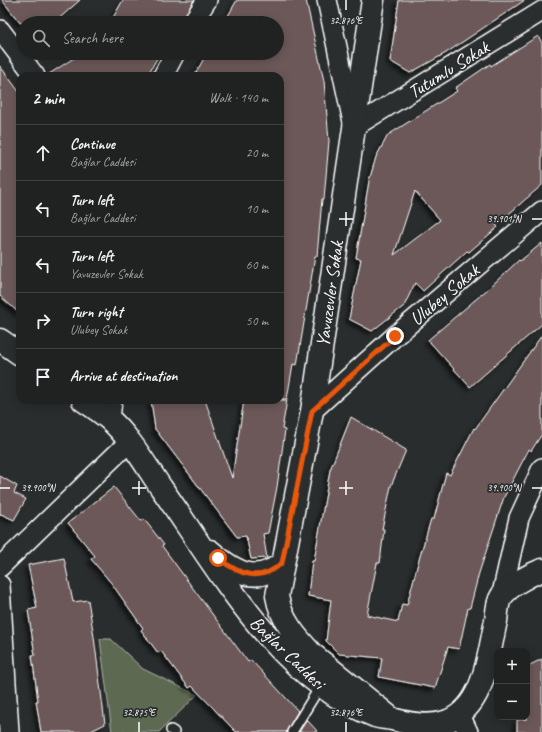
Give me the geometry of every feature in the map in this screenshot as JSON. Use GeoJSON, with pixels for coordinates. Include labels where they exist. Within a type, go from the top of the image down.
{"type":"FeatureCollection","features":[{"type":"Feature","properties":{"kind":"main road","name":"Yavuzevler Sokak"},"geometry":{"type":"LineString","coordinates":[[282,563],[312,411],[373,0]]}},
{"type":"Feature","properties":{"kind":"main road"},"geometry":{"type":"LineString","coordinates":[[0,340],[16,351]]}},
{"type":"Feature","properties":{"kind":"main road","name":"Bağlar Caddesi"},"geometry":{"type":"LineString","coordinates":[[94,404],[111,410],[129,442],[197,539],[207,557],[252,618],[292,660],[338,698],[377,717],[388,726]]}},
{"type":"Feature","properties":{"kind":"main road","name":"Bağlar Caddesi"},"geometry":{"type":"LineString","coordinates":[[197,539],[230,567],[242,572],[257,575],[266,574],[273,571],[282,563]]}},
{"type":"Feature","properties":{"kind":"main road","name":"Bağlar Caddesi"},"geometry":{"type":"LineString","coordinates":[[282,563],[278,596],[279,605],[289,627],[312,654],[388,726]]}},
{"type":"Feature","properties":{"kind":"main road"},"geometry":{"type":"LineString","coordinates":[[388,726],[404,723],[429,724],[447,721],[464,723],[479,688],[485,669],[501,598],[515,585],[542,570]]}},
{"type":"Feature","properties":{"kind":"street"},"geometry":{"type":"LineString","coordinates":[[196,16],[206,0]]}},
{"type":"Feature","properties":{"kind":"street"},"geometry":{"type":"LineString","coordinates":[[327,0],[354,127]]}},
{"type":"Feature","properties":{"kind":"street","name":"Tutumlu Sokak"},"geometry":{"type":"LineString","coordinates":[[354,127],[542,11]]}},
{"type":"Feature","properties":{"kind":"street"},"geometry":{"type":"LineString","coordinates":[[0,30],[16,51]]}},
{"type":"Feature","properties":{"kind":"street"},"geometry":{"type":"LineString","coordinates":[[23,60],[32,72]]}},
{"type":"Feature","properties":{"kind":"street"},"geometry":{"type":"LineString","coordinates":[[166,72],[172,60]]}},
{"type":"Feature","properties":{"kind":"street","name":"Ulubey Sokak"},"geometry":{"type":"LineString","coordinates":[[312,411],[395,336],[542,211]]}},
{"type":"Feature","properties":{"kind":"street"},"geometry":{"type":"LineString","coordinates":[[0,567],[129,442]]}},
{"type":"Feature","properties":{"kind":"street"},"geometry":{"type":"LineString","coordinates":[[501,598],[519,518],[542,468]]}},
{"type":"Feature","properties":{"kind":"street"},"geometry":{"type":"LineString","coordinates":[[0,585],[9,732]]}},
{"type":"Feature","properties":{"kind":"lane"},"geometry":{"type":"LineString","coordinates":[[292,732],[321,684]]}},
{"type":"Feature","properties":{"kind":"green space"},"geometry":{"type":"Polygon","coordinates":[[[100,639],[111,639],[143,669],[197,695],[159,732],[112,732],[100,639]]]}},
{"type":"Feature","properties":{"kind":"building"},"geometry":{"type":"Polygon","coordinates":[[[2,0],[80,0],[62,16],[16,16],[16,18],[2,0]]]}},
{"type":"Feature","properties":{"kind":"building"},"geometry":{"type":"Polygon","coordinates":[[[123,0],[194,0],[185,16],[114,16],[123,0]]]}},
{"type":"Feature","properties":{"kind":"building"},"geometry":{"type":"Polygon","coordinates":[[[237,0],[306,0],[324,81],[329,141],[324,199],[322,199],[317,256],[315,256],[297,365],[293,364],[287,399],[284,399],[284,72],[196,72],[203,60],[284,60],[284,16],[228,16],[237,0]]]}},
{"type":"Feature","properties":{"kind":"building"},"geometry":{"type":"Polygon","coordinates":[[[399,0],[525,0],[446,53],[410,73],[390,61],[399,0]]]}},
{"type":"Feature","properties":{"kind":"building"},"geometry":{"type":"Polygon","coordinates":[[[538,36],[542,43],[542,185],[496,225],[498,227],[469,252],[467,251],[423,291],[415,283],[404,306],[372,331],[349,319],[361,259],[356,258],[369,181],[376,157],[388,135],[457,91],[455,88],[490,64],[491,66],[538,36]],[[415,191],[394,255],[440,220],[415,191]]]}},
{"type":"Feature","properties":{"kind":"building"},"geometry":{"type":"Polygon","coordinates":[[[71,60],[156,60],[149,72],[52,72],[71,60]]]}},
{"type":"Feature","properties":{"kind":"building"},"geometry":{"type":"Polygon","coordinates":[[[0,66],[16,88],[16,310],[0,296],[0,66]]]}},
{"type":"Feature","properties":{"kind":"building"},"geometry":{"type":"Polygon","coordinates":[[[542,243],[542,324],[470,387],[428,340],[489,288],[519,260],[520,261],[542,243]]]}},
{"type":"Feature","properties":{"kind":"building"},"geometry":{"type":"Polygon","coordinates":[[[542,335],[542,434],[531,451],[529,449],[504,497],[479,573],[470,608],[468,608],[459,649],[448,647],[435,688],[379,677],[382,658],[339,654],[326,641],[331,600],[308,596],[312,561],[314,561],[330,470],[351,417],[406,450],[391,486],[382,529],[384,529],[380,563],[377,563],[367,615],[398,622],[402,604],[407,605],[431,519],[434,519],[446,473],[450,475],[474,428],[475,429],[542,335]]]}},
{"type":"Feature","properties":{"kind":"building"},"geometry":{"type":"Polygon","coordinates":[[[284,400],[287,400],[282,429],[285,430],[277,487],[268,533],[263,534],[267,558],[251,559],[246,536],[237,537],[155,429],[152,404],[206,404],[232,478],[243,404],[284,404],[284,400]]]}},
{"type":"Feature","properties":{"kind":"building"},"geometry":{"type":"Polygon","coordinates":[[[0,476],[17,486],[14,493],[26,499],[14,520],[1,514],[0,516],[0,476]]]}},
{"type":"Feature","properties":{"kind":"building"},"geometry":{"type":"Polygon","coordinates":[[[114,487],[141,521],[144,519],[164,545],[162,546],[248,662],[251,660],[298,711],[286,732],[236,732],[192,686],[189,688],[161,651],[158,653],[141,630],[143,628],[112,584],[91,559],[95,556],[68,523],[114,487]]]}},
{"type":"Feature","properties":{"kind":"building"},"geometry":{"type":"Polygon","coordinates":[[[64,558],[73,602],[88,600],[94,637],[105,724],[89,732],[41,732],[36,701],[38,701],[32,655],[35,655],[28,610],[37,608],[28,565],[64,558]]]}},
{"type":"Feature","properties":{"kind":"building"},"geometry":{"type":"Polygon","coordinates":[[[542,659],[542,732],[517,732],[517,720],[530,720],[530,665],[542,659]]]}},
{"type":"Feature","properties":{"kind":"building"},"geometry":{"type":"Polygon","coordinates":[[[307,720],[318,732],[299,732],[307,720]]]}},
{"type":"Feature","properties":{"kind":"route"},"geometry":{"type":"LineString","coordinates":[[218,558],[230,567],[242,572],[257,575],[266,574],[273,571],[282,563],[312,411],[395,336]]}}]}
